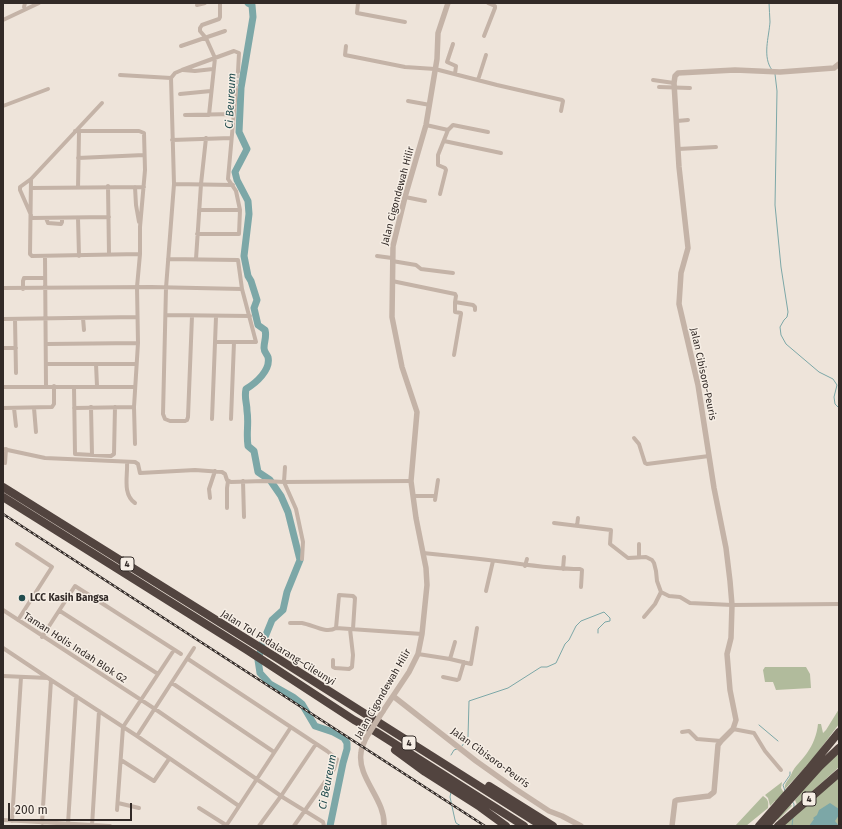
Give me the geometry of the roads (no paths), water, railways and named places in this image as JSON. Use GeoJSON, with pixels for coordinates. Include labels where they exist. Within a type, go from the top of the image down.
{"type":"FeatureCollection","features":[{"type":"Feature","properties":{"kind":"highway","name":"Jalan Tol Padalarang–Cileunyi"},"geometry":{"type":"LineString","coordinates":[[3,487],[542,826]]}},
{"type":"Feature","properties":{"kind":"highway","name":"Jalan Tol Padalarang–Cileunyi"},"geometry":{"type":"LineString","coordinates":[[3,497],[524,826]]}},
{"type":"Feature","properties":{"kind":"highway"},"geometry":{"type":"LineString","coordinates":[[354,720],[425,772],[480,807],[506,826]]}},
{"type":"Feature","properties":{"kind":"highway"},"geometry":{"type":"LineString","coordinates":[[759,826],[822,759],[839,732]]}},
{"type":"Feature","properties":{"kind":"highway"},"geometry":{"type":"LineString","coordinates":[[408,742],[463,771],[556,826]]}},
{"type":"Feature","properties":{"kind":"highway"},"geometry":{"type":"LineString","coordinates":[[766,826],[777,807],[793,787],[822,759],[839,748]]}},
{"type":"Feature","properties":{"kind":"highway","name":"4"},"geometry":{"type":"LineString","coordinates":[[778,825],[839,772]]}},
{"type":"Feature","properties":{"kind":"highway"},"geometry":{"type":"LineString","coordinates":[[752,826],[777,807]]}},
{"type":"Feature","properties":{"kind":"highway"},"geometry":{"type":"LineString","coordinates":[[528,810],[553,826]]}},
{"type":"Feature","properties":{"kind":"street"},"geometry":{"type":"LineString","coordinates":[[3,20],[39,3]]}},
{"type":"Feature","properties":{"kind":"street"},"geometry":{"type":"LineString","coordinates":[[197,5],[205,3]]}},
{"type":"Feature","properties":{"kind":"street"},"geometry":{"type":"LineString","coordinates":[[209,115],[214,58],[206,38],[200,31],[200,27],[219,19],[220,3]]}},
{"type":"Feature","properties":{"kind":"street"},"geometry":{"type":"LineString","coordinates":[[358,3],[357,13],[405,22]]}},
{"type":"Feature","properties":{"kind":"street","name":"Jalan Cigondewah Hilir"},"geometry":{"type":"LineString","coordinates":[[384,826],[380,804],[362,766],[361,752],[366,738],[418,654],[422,634],[427,585],[426,568],[411,481],[418,416],[413,398],[404,376],[392,317],[393,246],[405,197],[426,124],[435,69],[438,33],[448,3]]}},
{"type":"Feature","properties":{"kind":"street"},"geometry":{"type":"LineString","coordinates":[[484,36],[495,8],[495,6],[488,3]]}},
{"type":"Feature","properties":{"kind":"street"},"geometry":{"type":"LineString","coordinates":[[182,46],[225,31]]}},
{"type":"Feature","properties":{"kind":"street"},"geometry":{"type":"LineString","coordinates":[[453,44],[447,62],[456,66],[455,74]]}},
{"type":"Feature","properties":{"kind":"street"},"geometry":{"type":"LineString","coordinates":[[346,46],[345,55],[409,68],[435,69],[562,100],[561,111]]}},
{"type":"Feature","properties":{"kind":"street"},"geometry":{"type":"LineString","coordinates":[[192,316],[188,417],[186,421],[170,421],[165,419],[163,414],[166,288],[174,184],[171,78],[175,73],[182,70],[236,51],[239,53],[238,72]]}},
{"type":"Feature","properties":{"kind":"street"},"geometry":{"type":"LineString","coordinates":[[478,80],[486,55]]}},
{"type":"Feature","properties":{"kind":"street"},"geometry":{"type":"LineString","coordinates":[[674,85],[675,76],[678,73],[736,70],[780,72],[834,68],[839,64]]}},
{"type":"Feature","properties":{"kind":"street"},"geometry":{"type":"LineString","coordinates":[[182,70],[195,71],[213,69]]}},
{"type":"Feature","properties":{"kind":"street"},"geometry":{"type":"LineString","coordinates":[[120,75],[171,78]]}},
{"type":"Feature","properties":{"kind":"street"},"geometry":{"type":"LineString","coordinates":[[653,80],[690,88]]}},
{"type":"Feature","properties":{"kind":"street"},"geometry":{"type":"LineString","coordinates":[[659,87],[674,85]]}},
{"type":"Feature","properties":{"kind":"street","name":"Jalan Cibisoro-Peuris"},"geometry":{"type":"LineString","coordinates":[[674,85],[679,167],[688,248],[681,273],[679,304],[698,385],[714,488],[726,548],[732,605],[731,638],[727,654],[730,690],[736,720],[733,729]]}},
{"type":"Feature","properties":{"kind":"street"},"geometry":{"type":"LineString","coordinates":[[3,106],[48,89]]}},
{"type":"Feature","properties":{"kind":"street"},"geometry":{"type":"LineString","coordinates":[[197,234],[239,234],[240,210],[236,191],[228,179],[236,90]]}},
{"type":"Feature","properties":{"kind":"street"},"geometry":{"type":"LineString","coordinates":[[180,94],[211,91]]}},
{"type":"Feature","properties":{"kind":"street"},"geometry":{"type":"LineString","coordinates":[[408,100],[430,105]]}},
{"type":"Feature","properties":{"kind":"street"},"geometry":{"type":"LineString","coordinates":[[31,216],[20,189],[77,132],[102,103]]}},
{"type":"Feature","properties":{"kind":"street"},"geometry":{"type":"LineString","coordinates":[[185,115],[233,114]]}},
{"type":"Feature","properties":{"kind":"street"},"geometry":{"type":"LineString","coordinates":[[677,121],[688,120]]}},
{"type":"Feature","properties":{"kind":"street"},"geometry":{"type":"LineString","coordinates":[[426,124],[448,130]]}},
{"type":"Feature","properties":{"kind":"street"},"geometry":{"type":"LineString","coordinates":[[440,194],[446,170],[445,168],[439,166],[437,162],[438,155],[448,130],[453,125],[488,132]]}},
{"type":"Feature","properties":{"kind":"street"},"geometry":{"type":"LineString","coordinates":[[77,132],[141,131],[144,133],[144,187],[137,287],[138,343],[134,407],[135,444]]}},
{"type":"Feature","properties":{"kind":"street"},"geometry":{"type":"LineString","coordinates":[[77,132],[78,188]]}},
{"type":"Feature","properties":{"kind":"street"},"geometry":{"type":"LineString","coordinates":[[196,259],[206,138]]}},
{"type":"Feature","properties":{"kind":"street"},"geometry":{"type":"LineString","coordinates":[[172,140],[231,138]]}},
{"type":"Feature","properties":{"kind":"street"},"geometry":{"type":"LineString","coordinates":[[444,141],[501,153]]}},
{"type":"Feature","properties":{"kind":"street"},"geometry":{"type":"LineString","coordinates":[[678,149],[716,147]]}},
{"type":"Feature","properties":{"kind":"street"},"geometry":{"type":"LineString","coordinates":[[78,158],[144,155]]}},
{"type":"Feature","properties":{"kind":"street"},"geometry":{"type":"LineString","coordinates":[[31,179],[30,254],[32,256],[140,254]]}},
{"type":"Feature","properties":{"kind":"street"},"geometry":{"type":"LineString","coordinates":[[174,184],[233,185]]}},
{"type":"Feature","properties":{"kind":"street"},"geometry":{"type":"LineString","coordinates":[[31,188],[78,188],[108,186],[144,187]]}},
{"type":"Feature","properties":{"kind":"street"},"geometry":{"type":"LineString","coordinates":[[108,186],[109,254]]}},
{"type":"Feature","properties":{"kind":"street"},"geometry":{"type":"LineString","coordinates":[[135,187],[136,205],[140,227]]}},
{"type":"Feature","properties":{"kind":"street"},"geometry":{"type":"LineString","coordinates":[[405,197],[425,202]]}},
{"type":"Feature","properties":{"kind":"street"},"geometry":{"type":"LineString","coordinates":[[199,210],[240,210]]}},
{"type":"Feature","properties":{"kind":"street"},"geometry":{"type":"LineString","coordinates":[[31,216],[46,218],[48,223],[54,224],[61,223],[62,218],[109,217]]}},
{"type":"Feature","properties":{"kind":"street"},"geometry":{"type":"LineString","coordinates":[[78,218],[79,256]]}},
{"type":"Feature","properties":{"kind":"street"},"geometry":{"type":"LineString","coordinates":[[45,256],[47,344],[46,386]]}},
{"type":"Feature","properties":{"kind":"street"},"geometry":{"type":"LineString","coordinates":[[377,256],[416,265],[421,269],[453,273]]}},
{"type":"Feature","properties":{"kind":"street"},"geometry":{"type":"LineString","coordinates":[[168,259],[238,260],[242,289],[256,342],[215,342]]}},
{"type":"Feature","properties":{"kind":"street"},"geometry":{"type":"LineString","coordinates":[[23,289],[24,278],[46,278]]}},
{"type":"Feature","properties":{"kind":"street"},"geometry":{"type":"LineString","coordinates":[[392,281],[455,294],[455,312],[461,314],[454,355]]}},
{"type":"Feature","properties":{"kind":"street"},"geometry":{"type":"LineString","coordinates":[[4,287],[23,289],[137,287],[242,289]]}},
{"type":"Feature","properties":{"kind":"street"},"geometry":{"type":"LineString","coordinates":[[455,302],[473,305],[476,307],[475,310]]}},
{"type":"Feature","properties":{"kind":"street"},"geometry":{"type":"LineString","coordinates":[[166,315],[216,317],[250,316]]}},
{"type":"Feature","properties":{"kind":"street"},"geometry":{"type":"LineString","coordinates":[[3,319],[137,317]]}},
{"type":"Feature","properties":{"kind":"street"},"geometry":{"type":"LineString","coordinates":[[212,419],[216,317]]}},
{"type":"Feature","properties":{"kind":"street"},"geometry":{"type":"LineString","coordinates":[[83,318],[84,330]]}},
{"type":"Feature","properties":{"kind":"street"},"geometry":{"type":"LineString","coordinates":[[15,319],[16,374]]}},
{"type":"Feature","properties":{"kind":"street"},"geometry":{"type":"LineString","coordinates":[[231,418],[234,342]]}},
{"type":"Feature","properties":{"kind":"street"},"geometry":{"type":"LineString","coordinates":[[47,344],[138,343]]}},
{"type":"Feature","properties":{"kind":"street"},"geometry":{"type":"LineString","coordinates":[[3,348],[16,348]]}},
{"type":"Feature","properties":{"kind":"street"},"geometry":{"type":"LineString","coordinates":[[47,364],[136,364]]}},
{"type":"Feature","properties":{"kind":"street"},"geometry":{"type":"LineString","coordinates":[[96,364],[97,386]]}},
{"type":"Feature","properties":{"kind":"street"},"geometry":{"type":"LineString","coordinates":[[3,408],[34,408],[53,406],[54,386]]}},
{"type":"Feature","properties":{"kind":"street"},"geometry":{"type":"LineString","coordinates":[[3,387],[135,387]]}},
{"type":"Feature","properties":{"kind":"street"},"geometry":{"type":"LineString","coordinates":[[74,387],[75,460]]}},
{"type":"Feature","properties":{"kind":"street"},"geometry":{"type":"LineString","coordinates":[[74,408],[115,406],[134,407]]}},
{"type":"Feature","properties":{"kind":"street"},"geometry":{"type":"LineString","coordinates":[[75,454],[111,456],[114,454],[115,406]]}},
{"type":"Feature","properties":{"kind":"street"},"geometry":{"type":"LineString","coordinates":[[91,407],[92,455]]}},
{"type":"Feature","properties":{"kind":"street"},"geometry":{"type":"LineString","coordinates":[[14,408],[16,426]]}},
{"type":"Feature","properties":{"kind":"street"},"geometry":{"type":"LineString","coordinates":[[34,408],[36,432]]}},
{"type":"Feature","properties":{"kind":"street"},"geometry":{"type":"LineString","coordinates":[[634,438],[639,444],[647,464],[709,456]]}},
{"type":"Feature","properties":{"kind":"street"},"geometry":{"type":"LineString","coordinates":[[5,463],[4,449],[44,458],[137,463],[140,473],[196,470],[215,471],[224,473],[228,481],[227,508]]}},
{"type":"Feature","properties":{"kind":"street"},"geometry":{"type":"LineString","coordinates":[[127,462],[127,491],[130,500],[135,503]]}},
{"type":"Feature","properties":{"kind":"street"},"geometry":{"type":"LineString","coordinates":[[285,467],[284,482],[296,509],[303,542],[302,558]]}},
{"type":"Feature","properties":{"kind":"street"},"geometry":{"type":"LineString","coordinates":[[210,498],[209,489],[215,471]]}},
{"type":"Feature","properties":{"kind":"street"},"geometry":{"type":"LineString","coordinates":[[413,496],[435,498],[438,480]]}},
{"type":"Feature","properties":{"kind":"street"},"geometry":{"type":"LineString","coordinates":[[228,481],[411,481]]}},
{"type":"Feature","properties":{"kind":"street"},"geometry":{"type":"LineString","coordinates":[[243,481],[244,517]]}},
{"type":"Feature","properties":{"kind":"street"},"geometry":{"type":"LineString","coordinates":[[577,526],[578,518]]}},
{"type":"Feature","properties":{"kind":"street"},"geometry":{"type":"LineString","coordinates":[[554,523],[611,530],[610,544],[628,558],[633,559],[646,557],[652,560],[656,571],[657,582],[662,592],[669,596],[680,597],[690,603],[732,605],[839,604]]}},
{"type":"Feature","properties":{"kind":"street"},"geometry":{"type":"LineString","coordinates":[[17,544],[52,567],[18,620]]}},
{"type":"Feature","properties":{"kind":"street"},"geometry":{"type":"LineString","coordinates":[[639,544],[639,557]]}},
{"type":"Feature","properties":{"kind":"street"},"geometry":{"type":"LineString","coordinates":[[423,553],[525,566],[582,570],[581,587]]}},
{"type":"Feature","properties":{"kind":"street"},"geometry":{"type":"LineString","coordinates":[[563,569],[564,557]]}},
{"type":"Feature","properties":{"kind":"street"},"geometry":{"type":"LineString","coordinates":[[525,566],[527,559]]}},
{"type":"Feature","properties":{"kind":"street"},"geometry":{"type":"LineString","coordinates":[[486,590],[493,561]]}},
{"type":"Feature","properties":{"kind":"street"},"geometry":{"type":"LineString","coordinates":[[42,637],[75,586],[181,654]]}},
{"type":"Feature","properties":{"kind":"street"},"geometry":{"type":"LineString","coordinates":[[644,617],[655,604],[662,592]]}},
{"type":"Feature","properties":{"kind":"street"},"geometry":{"type":"LineString","coordinates":[[333,660],[335,668],[349,669],[352,667],[352,629],[356,598],[353,596],[338,595],[336,628]]}},
{"type":"Feature","properties":{"kind":"street","name":"Taman Holis Indah Blok G2"},"geometry":{"type":"LineString","coordinates":[[3,610],[155,710],[256,780],[323,822],[324,826]]}},
{"type":"Feature","properties":{"kind":"street"},"geometry":{"type":"LineString","coordinates":[[60,611],[158,674]]}},
{"type":"Feature","properties":{"kind":"street"},"geometry":{"type":"LineString","coordinates":[[290,623],[303,623],[317,628],[331,630],[336,628],[422,634]]}},
{"type":"Feature","properties":{"kind":"street"},"geometry":{"type":"LineString","coordinates":[[418,654],[450,659],[469,664],[472,663],[477,628]]}},
{"type":"Feature","properties":{"kind":"street"},"geometry":{"type":"LineString","coordinates":[[450,659],[455,642]]}},
{"type":"Feature","properties":{"kind":"street"},"geometry":{"type":"LineString","coordinates":[[3,648],[239,806]]}},
{"type":"Feature","properties":{"kind":"street"},"geometry":{"type":"LineString","coordinates":[[136,736],[155,710],[194,648]]}},
{"type":"Feature","properties":{"kind":"street"},"geometry":{"type":"LineString","coordinates":[[117,810],[123,727],[139,700],[174,650]]}},
{"type":"Feature","properties":{"kind":"street"},"geometry":{"type":"LineString","coordinates":[[188,659],[336,757],[337,761],[334,769],[294,826]]}},
{"type":"Feature","properties":{"kind":"street"},"geometry":{"type":"LineString","coordinates":[[443,677],[457,680],[459,679],[464,662]]}},
{"type":"Feature","properties":{"kind":"street"},"geometry":{"type":"LineString","coordinates":[[3,676],[49,679]]}},
{"type":"Feature","properties":{"kind":"street"},"geometry":{"type":"LineString","coordinates":[[12,821],[21,677]]}},
{"type":"Feature","properties":{"kind":"street"},"geometry":{"type":"LineString","coordinates":[[42,823],[49,679]]}},
{"type":"Feature","properties":{"kind":"street"},"geometry":{"type":"LineString","coordinates":[[172,683],[274,752]]}},
{"type":"Feature","properties":{"kind":"street"},"geometry":{"type":"LineString","coordinates":[[68,824],[76,696]]}},
{"type":"Feature","properties":{"kind":"street","name":"Jalan Cibisoro-Peuris"},"geometry":{"type":"LineString","coordinates":[[393,696],[514,788],[545,809],[581,826]]}},
{"type":"Feature","properties":{"kind":"street"},"geometry":{"type":"LineString","coordinates":[[92,826],[99,711]]}},
{"type":"Feature","properties":{"kind":"street"},"geometry":{"type":"LineString","coordinates":[[199,808],[226,826],[291,727]]}},
{"type":"Feature","properties":{"kind":"street"},"geometry":{"type":"LineString","coordinates":[[672,826],[675,801],[709,796],[714,792],[717,750],[721,741],[733,729],[754,733],[765,751],[781,770]]}},
{"type":"Feature","properties":{"kind":"street"},"geometry":{"type":"LineString","coordinates":[[682,732],[689,731],[697,739],[721,741]]}},
{"type":"Feature","properties":{"kind":"street"},"geometry":{"type":"LineString","coordinates":[[259,826],[316,744]]}},
{"type":"Feature","properties":{"kind":"street"},"geometry":{"type":"LineString","coordinates":[[120,760],[154,781],[169,758]]}},
{"type":"Feature","properties":{"kind":"street"},"geometry":{"type":"LineString","coordinates":[[118,803],[139,808]]}},
{"type":"Feature","properties":{"kind":"street"},"geometry":{"type":"LineString","coordinates":[[3,820],[110,826]]}},
{"type":"Feature","properties":{"kind":"water"},"geometry":{"type":"Polygon","coordinates":[[[830,803],[839,809],[839,815],[835,821],[839,826],[809,826],[819,810],[830,803]]]}},
{"type":"Feature","properties":{"kind":"waterway","name":"Ci Beureum"},"geometry":{"type":"LineString","coordinates":[[248,3],[252,5],[253,17],[241,88],[239,132],[247,149],[235,172],[237,180],[248,201],[249,214],[244,256],[248,276],[257,300],[254,308],[258,325],[265,330],[266,335],[264,349],[268,357],[268,362],[262,376],[246,389],[245,395],[248,415],[247,441],[248,446],[254,451],[258,472],[270,480],[281,496],[288,512],[300,560],[287,592],[283,610],[272,620],[263,642],[258,660],[260,673],[270,684],[302,704],[315,726],[333,732],[344,738],[347,743],[347,749],[330,826]]}},
{"type":"Feature","properties":{"kind":"waterway"},"geometry":{"type":"LineString","coordinates":[[769,3],[770,22],[767,59],[772,70]]}},
{"type":"Feature","properties":{"kind":"waterway"},"geometry":{"type":"LineString","coordinates":[[775,74],[777,91],[775,205],[781,267],[788,312],[787,317],[780,327],[781,335],[786,344],[819,372],[833,379],[837,385],[834,397],[835,404],[839,408]]}},
{"type":"Feature","properties":{"kind":"waterway"},"geometry":{"type":"LineString","coordinates":[[462,746],[468,737],[469,701],[508,688],[541,667],[547,667],[556,663],[576,626],[581,621],[604,612],[610,618],[610,621],[605,622],[598,629],[598,633]]}},
{"type":"Feature","properties":{"kind":"waterway"},"geometry":{"type":"LineString","coordinates":[[759,725],[778,741]]}},
{"type":"Feature","properties":{"kind":"waterway"},"geometry":{"type":"LineString","coordinates":[[451,755],[454,750],[457,749]]}},
{"type":"Feature","properties":{"kind":"waterway"},"geometry":{"type":"LineString","coordinates":[[785,791],[783,785],[790,775],[790,772]]}},
{"type":"Feature","properties":{"kind":"waterway"},"geometry":{"type":"LineString","coordinates":[[451,792],[450,797],[455,820],[456,823],[461,826]]}},
{"type":"Feature","properties":{"kind":"waterway"},"geometry":{"type":"LineString","coordinates":[[792,801],[794,808]]}},
{"type":"Feature","properties":{"kind":"waterway"},"geometry":{"type":"LineString","coordinates":[[792,826],[793,817]]}},
{"type":"Feature","properties":{"kind":"tunnel"},"geometry":{"type":"LineString","coordinates":[[236,90],[238,72]]}},
{"type":"Feature","properties":{"kind":"railway"},"geometry":{"type":"LineString","coordinates":[[3,514],[485,826]]}},
{"type":"Feature","properties":{"kind":"place","name":"LCC Kasih Bangsa"},"geometry":{"type":"Point","coordinates":[22,598]}}]}
